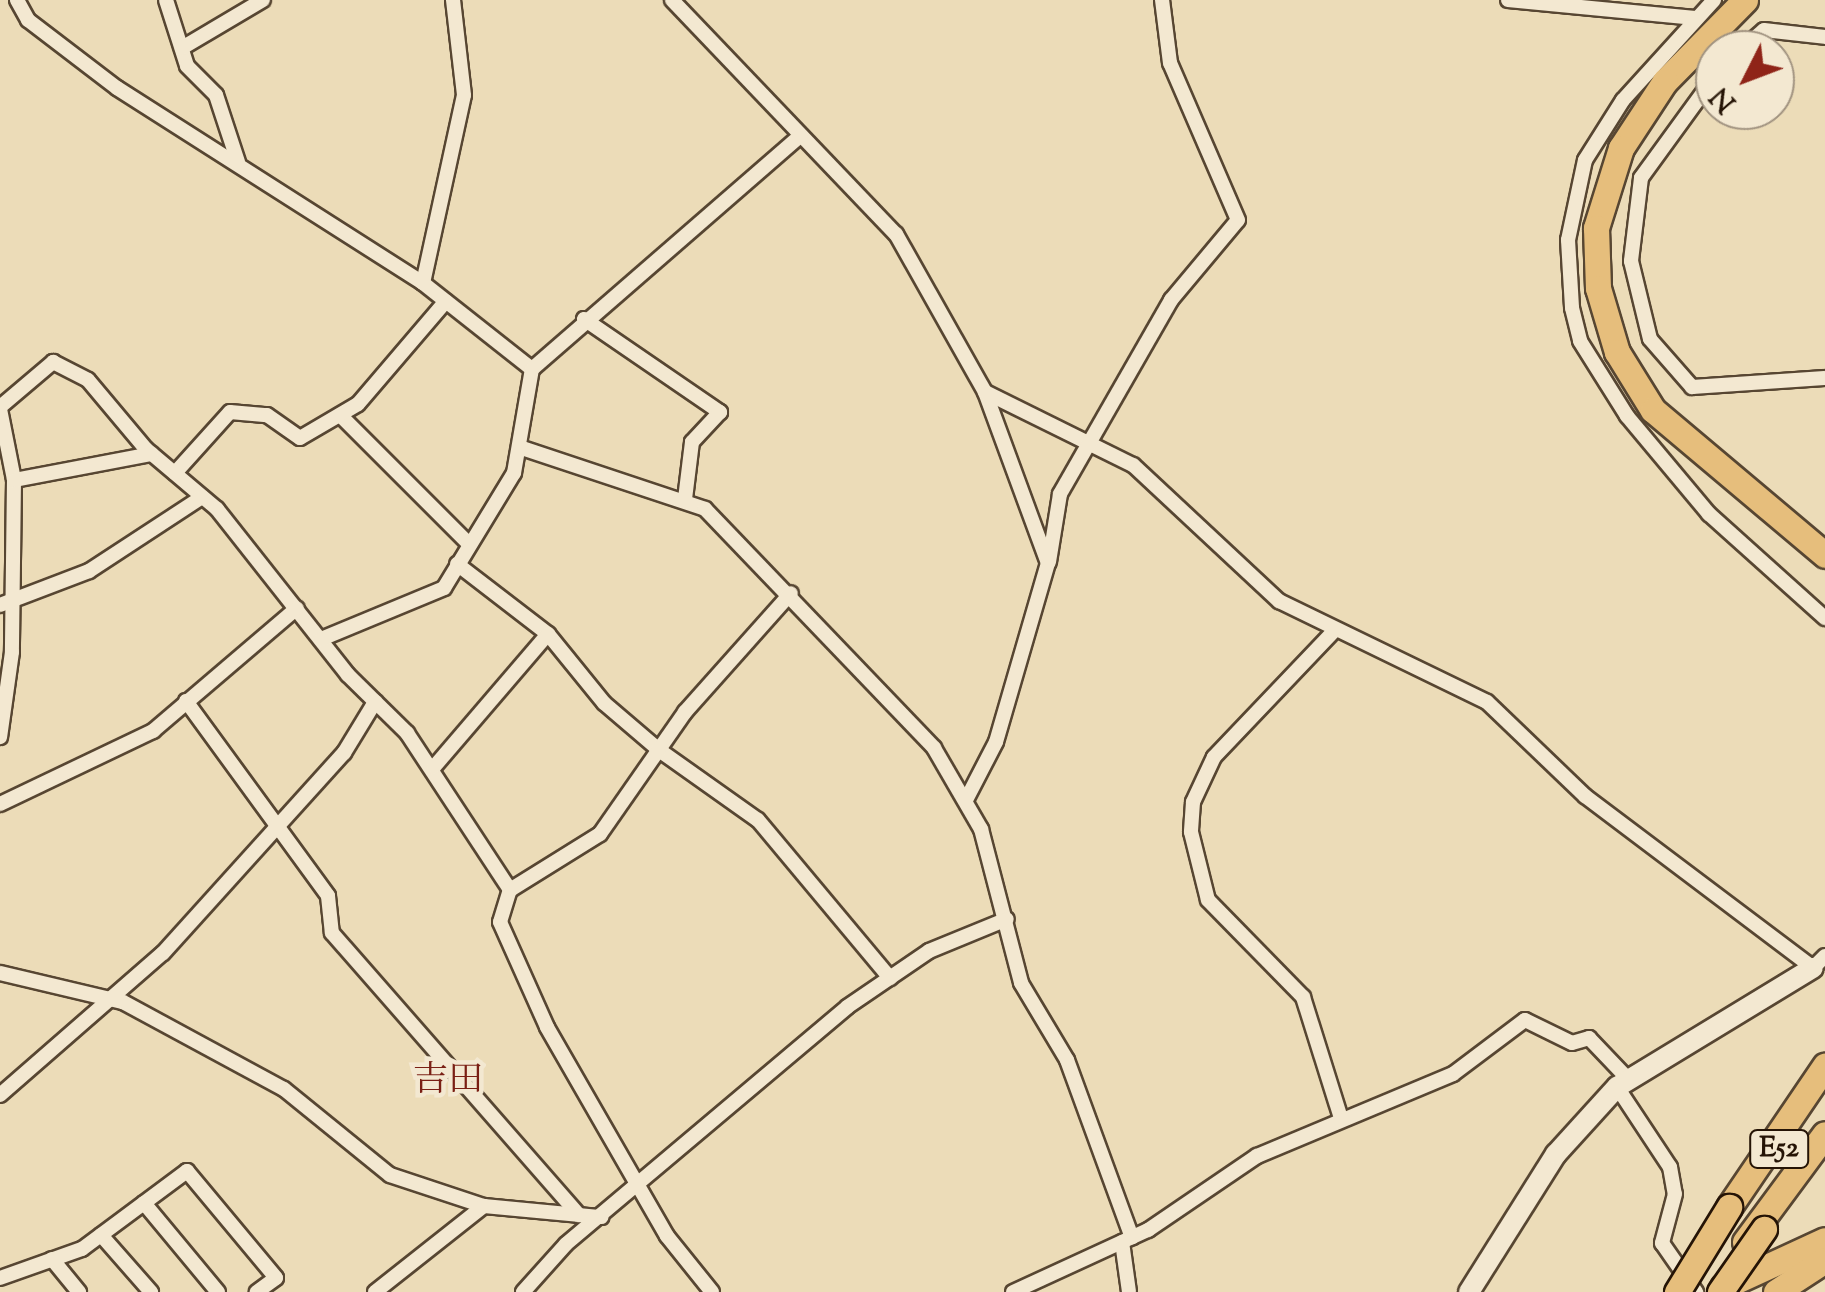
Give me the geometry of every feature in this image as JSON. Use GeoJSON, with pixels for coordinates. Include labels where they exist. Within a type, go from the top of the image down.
{"type":"FeatureCollection","features":[{"type":"Feature","properties":{"kind":"highway"},"geometry":{"type":"LineString","coordinates":[[1745,0],[1665,81],[1621,148],[1598,214],[1598,288],[1617,352],[1654,410],[1825,555]]}},
{"type":"Feature","properties":{"kind":"highway"},"geometry":{"type":"LineString","coordinates":[[1736,30],[1766,0]]}},
{"type":"Feature","properties":{"kind":"highway"},"geometry":{"type":"LineString","coordinates":[[1695,73],[1652,120],[1620,182],[1609,247],[1618,316],[1664,400],[1825,536]]}},
{"type":"Feature","properties":{"kind":"highway"},"geometry":{"type":"LineString","coordinates":[[1715,1292],[1747,1218],[1825,1066]]}},
{"type":"Feature","properties":{"kind":"highway","name":"E52"},"geometry":{"type":"LineString","coordinates":[[1747,1218],[1825,1088]]}},
{"type":"Feature","properties":{"kind":"highway","name":"E52"},"geometry":{"type":"LineString","coordinates":[[1747,1218],[1825,1134]]}},
{"type":"Feature","properties":{"kind":"highway"},"geometry":{"type":"LineString","coordinates":[[1678,1292],[1747,1218],[1825,1163]]}},
{"type":"Feature","properties":{"kind":"highway"},"geometry":{"type":"LineString","coordinates":[[1715,1292],[1825,1240]]}},
{"type":"Feature","properties":{"kind":"highway"},"geometry":{"type":"LineString","coordinates":[[1776,1292],[1825,1260]]}},
{"type":"Feature","properties":{"kind":"street"},"geometry":{"type":"LineString","coordinates":[[17,0],[28,20],[117,88],[423,283],[532,369]]}},
{"type":"Feature","properties":{"kind":"street"},"geometry":{"type":"LineString","coordinates":[[166,0],[182,48],[216,96],[238,162]]}},
{"type":"Feature","properties":{"kind":"street"},"geometry":{"type":"LineString","coordinates":[[182,48],[263,0]]}},
{"type":"Feature","properties":{"kind":"street"},"geometry":{"type":"LineString","coordinates":[[423,283],[464,96],[454,0]]}},
{"type":"Feature","properties":{"kind":"street"},"geometry":{"type":"LineString","coordinates":[[672,0],[896,234],[985,392],[1048,563]]}},
{"type":"Feature","properties":{"kind":"street"},"geometry":{"type":"LineString","coordinates":[[967,798],[996,742],[1048,563],[1060,494],[1180,286],[1238,220],[1170,63],[1162,0]]}},
{"type":"Feature","properties":{"kind":"street"},"geometry":{"type":"LineString","coordinates":[[1508,0],[1695,18]]}},
{"type":"Feature","properties":{"kind":"street"},"geometry":{"type":"LineString","coordinates":[[1714,0],[1600,129],[1585,160],[1568,240],[1572,308],[1580,342],[1627,416],[1709,514],[1825,618]]}},
{"type":"Feature","properties":{"kind":"street"},"geometry":{"type":"LineString","coordinates":[[1795,34],[1825,37]]}},
{"type":"Feature","properties":{"kind":"street"},"geometry":{"type":"LineString","coordinates":[[1695,104],[1641,178],[1631,261],[1650,339],[1692,388],[1825,378]]}},
{"type":"Feature","properties":{"kind":"street"},"geometry":{"type":"LineString","coordinates":[[320,639],[350,620],[432,598],[457,564],[522,448],[532,369],[584,319],[800,136]]}},
{"type":"Feature","properties":{"kind":"street"},"geometry":{"type":"LineString","coordinates":[[175,473],[230,412],[268,416],[300,438],[340,415],[378,389],[446,302]]}},
{"type":"Feature","properties":{"kind":"street"},"geometry":{"type":"LineString","coordinates":[[584,319],[720,412],[692,442],[686,499]]}},
{"type":"Feature","properties":{"kind":"street"},"geometry":{"type":"LineString","coordinates":[[0,736],[14,480],[0,408],[53,362],[88,380],[152,454],[202,496],[320,639],[434,767],[510,890],[500,933],[639,1187],[712,1292]]}},
{"type":"Feature","properties":{"kind":"street"},"geometry":{"type":"LineString","coordinates":[[985,392],[1094,441],[1169,496],[1253,583],[1334,631],[1487,702],[1586,796],[1819,962],[1622,1083],[1556,1154],[1469,1292]]}},
{"type":"Feature","properties":{"kind":"street"},"geometry":{"type":"LineString","coordinates":[[340,415],[467,542]]}},
{"type":"Feature","properties":{"kind":"street"},"geometry":{"type":"LineString","coordinates":[[522,448],[686,499],[730,528],[934,748],[967,798],[1007,919],[1021,983],[1067,1060],[1127,1240],[1129,1292]]}},
{"type":"Feature","properties":{"kind":"street"},"geometry":{"type":"LineString","coordinates":[[14,480],[152,454]]}},
{"type":"Feature","properties":{"kind":"street"},"geometry":{"type":"LineString","coordinates":[[5,604],[88,571],[202,496]]}},
{"type":"Feature","properties":{"kind":"street"},"geometry":{"type":"LineString","coordinates":[[457,564],[548,634],[604,703],[659,750],[758,820],[890,978]]}},
{"type":"Feature","properties":{"kind":"street"},"geometry":{"type":"LineString","coordinates":[[510,890],[600,834],[659,750],[791,593]]}},
{"type":"Feature","properties":{"kind":"street"},"geometry":{"type":"LineString","coordinates":[[0,804],[153,731],[297,608]]}},
{"type":"Feature","properties":{"kind":"street"},"geometry":{"type":"LineString","coordinates":[[1334,631],[1214,757],[1196,790],[1192,832],[1208,900],[1303,997],[1340,1115]]}},
{"type":"Feature","properties":{"kind":"street"},"geometry":{"type":"LineString","coordinates":[[434,767],[548,634]]}},
{"type":"Feature","properties":{"kind":"street"},"geometry":{"type":"LineString","coordinates":[[186,701],[328,896],[332,932],[579,1215]]}},
{"type":"Feature","properties":{"kind":"street"},"geometry":{"type":"LineString","coordinates":[[0,1095],[110,997],[278,826],[375,702]]}},
{"type":"Feature","properties":{"kind":"street"},"geometry":{"type":"LineString","coordinates":[[523,1292],[601,1217],[890,978],[963,933],[1007,919]]}},
{"type":"Feature","properties":{"kind":"street"},"geometry":{"type":"LineString","coordinates":[[0,973],[110,997],[284,1089],[390,1175],[484,1206],[601,1217]]}},
{"type":"Feature","properties":{"kind":"street"},"geometry":{"type":"LineString","coordinates":[[1013,1292],[1127,1240],[1257,1156],[1340,1115],[1453,1074],[1524,1020],[1572,1043],[1588,1038],[1622,1083],[1670,1168],[1675,1194],[1662,1242],[1696,1292]]}},
{"type":"Feature","properties":{"kind":"street"},"geometry":{"type":"LineString","coordinates":[[0,1278],[52,1260],[101,1235],[187,1171],[276,1278],[257,1292]]}},
{"type":"Feature","properties":{"kind":"street"},"geometry":{"type":"LineString","coordinates":[[144,1203],[218,1292]]}},
{"type":"Feature","properties":{"kind":"street"},"geometry":{"type":"LineString","coordinates":[[375,1292],[484,1206]]}},
{"type":"Feature","properties":{"kind":"street"},"geometry":{"type":"LineString","coordinates":[[101,1235],[150,1292]]}},
{"type":"Feature","properties":{"kind":"street"},"geometry":{"type":"LineString","coordinates":[[52,1260],[79,1292]]}},
{"type":"Feature","properties":{"kind":"district","name":"吉田"},"geometry":{"type":"Point","coordinates":[448,1082]}}]}
